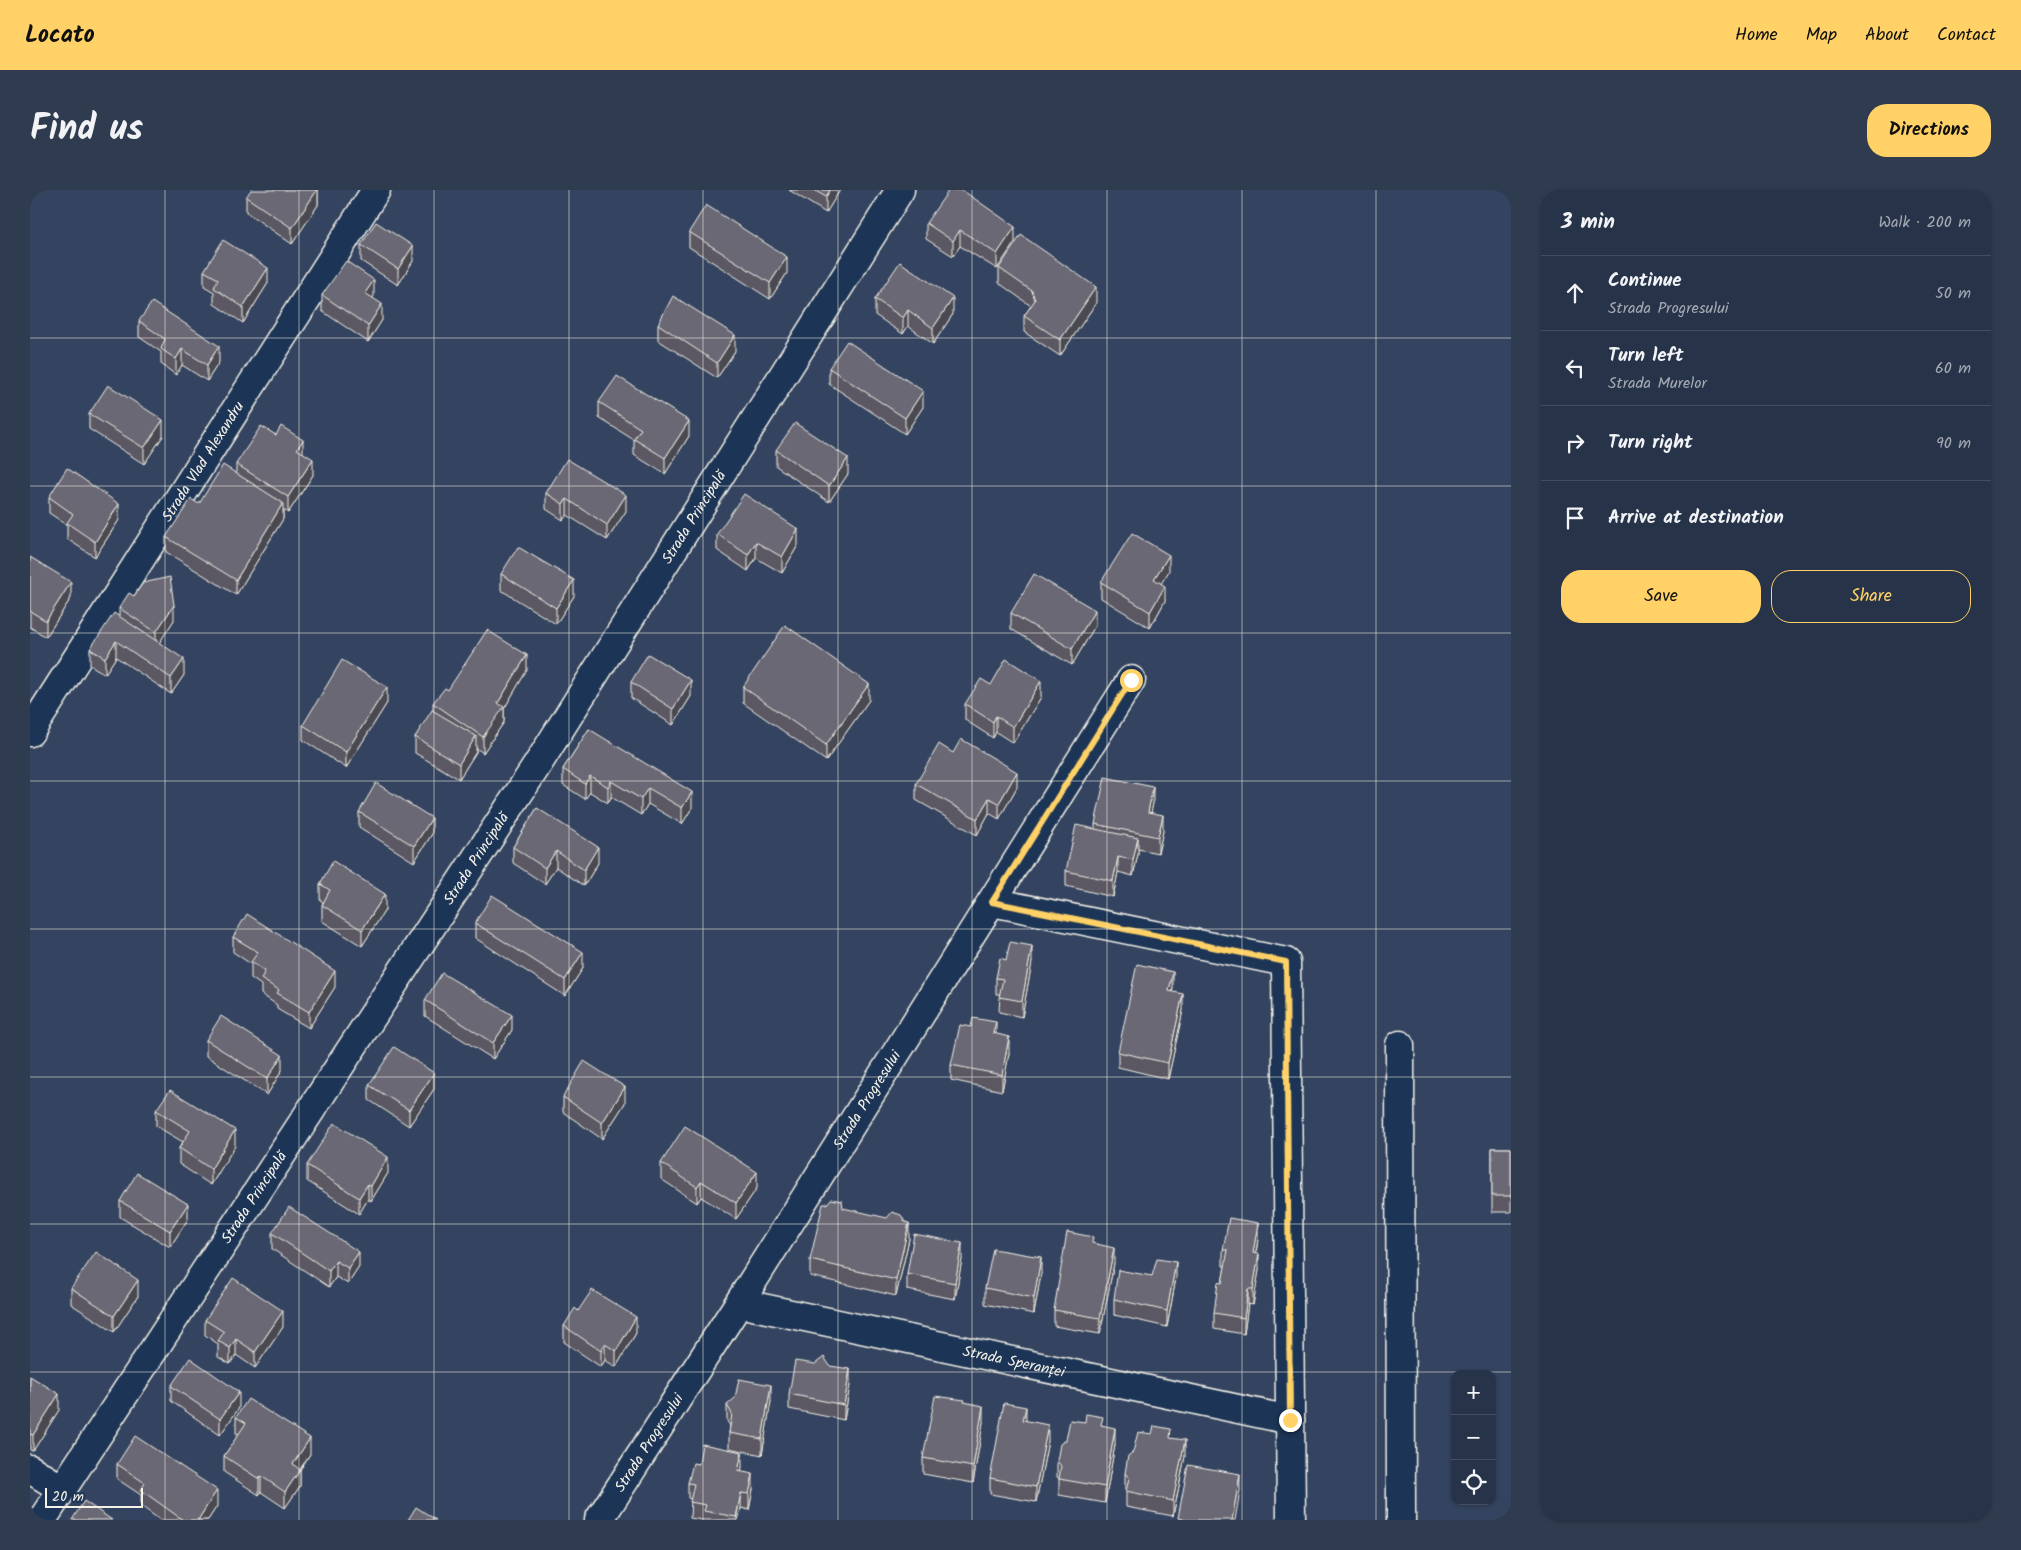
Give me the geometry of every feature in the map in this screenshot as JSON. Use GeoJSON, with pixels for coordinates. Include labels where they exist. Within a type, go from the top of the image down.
{"type":"FeatureCollection","features":[{"type":"Feature","properties":{"kind":"street","name":"Strada Vlad Alexandru"},"geometry":{"type":"LineString","coordinates":[[30,732],[376,190]]}},
{"type":"Feature","properties":{"kind":"street","name":"Strada Principală"},"geometry":{"type":"LineString","coordinates":[[42,1520],[536,767],[900,190]]}},
{"type":"Feature","properties":{"kind":"street","name":"Strada Progresului"},"geometry":{"type":"LineString","coordinates":[[600,1520],[739,1304],[1131,680]]}},
{"type":"Feature","properties":{"kind":"street"},"geometry":{"type":"LineString","coordinates":[[992,902],[1286,962],[1291,1520]]}},
{"type":"Feature","properties":{"kind":"street"},"geometry":{"type":"LineString","coordinates":[[1400,1045],[1401,1520]]}},
{"type":"Feature","properties":{"kind":"street","name":"Strada Speranței"},"geometry":{"type":"LineString","coordinates":[[739,1304],[1290,1420]]}},
{"type":"Feature","properties":{"kind":"street"},"geometry":{"type":"LineString","coordinates":[[30,1469],[62,1489]]}},
{"type":"Feature","properties":{"kind":"building"},"geometry":{"type":"Polygon","coordinates":[[[251,190],[317,190],[292,228],[246,197],[251,190]]]}},
{"type":"Feature","properties":{"kind":"building"},"geometry":{"type":"Polygon","coordinates":[[[814,190],[830,190],[826,197],[814,190]]]}},
{"type":"Feature","properties":{"kind":"building"},"geometry":{"type":"Polygon","coordinates":[[[949,190],[962,190],[1015,227],[997,254],[960,230],[953,241],[926,223],[949,190]]]}},
{"type":"Feature","properties":{"kind":"building"},"geometry":{"type":"Polygon","coordinates":[[[706,205],[787,257],[770,283],[689,232],[706,205]]]}},
{"type":"Feature","properties":{"kind":"building"},"geometry":{"type":"Polygon","coordinates":[[[376,222],[413,246],[398,269],[361,245],[376,222]]]}},
{"type":"Feature","properties":{"kind":"building"},"geometry":{"type":"Polygon","coordinates":[[[1021,235],[1096,287],[1060,340],[1024,316],[1035,300],[1032,291],[999,268],[1021,235]]]}},
{"type":"Feature","properties":{"kind":"building"},"geometry":{"type":"Polygon","coordinates":[[[223,240],[268,268],[243,307],[214,288],[218,279],[204,271],[223,240]]]}},
{"type":"Feature","properties":{"kind":"building"},"geometry":{"type":"Polygon","coordinates":[[[346,261],[374,280],[365,293],[382,304],[368,326],[322,295],[346,261]]]}},
{"type":"Feature","properties":{"kind":"building"},"geometry":{"type":"Polygon","coordinates":[[[900,262],[953,298],[933,328],[908,310],[903,318],[875,299],[900,262]]]}},
{"type":"Feature","properties":{"kind":"building"},"geometry":{"type":"Polygon","coordinates":[[[673,296],[735,335],[717,363],[658,324],[673,296]]]}},
{"type":"Feature","properties":{"kind":"building"},"geometry":{"type":"Polygon","coordinates":[[[152,302],[219,346],[207,365],[182,349],[176,359],[161,349],[165,339],[139,321],[152,302]]]}},
{"type":"Feature","properties":{"kind":"building"},"geometry":{"type":"Polygon","coordinates":[[[847,341],[923,391],[905,418],[829,368],[847,341]]]}},
{"type":"Feature","properties":{"kind":"building"},"geometry":{"type":"Polygon","coordinates":[[[617,376],[689,421],[665,458],[634,439],[641,429],[599,402],[617,376]]]}},
{"type":"Feature","properties":{"kind":"building"},"geometry":{"type":"Polygon","coordinates":[[[108,385],[163,420],[144,448],[89,414],[108,385]]]}},
{"type":"Feature","properties":{"kind":"building"},"geometry":{"type":"Polygon","coordinates":[[[795,423],[848,458],[829,486],[776,450],[795,423]]]}},
{"type":"Feature","properties":{"kind":"building"},"geometry":{"type":"Polygon","coordinates":[[[261,426],[276,435],[281,426],[303,440],[297,449],[313,459],[288,497],[236,464],[261,426]]]}},
{"type":"Feature","properties":{"kind":"building"},"geometry":{"type":"Polygon","coordinates":[[[567,459],[626,495],[607,525],[567,499],[563,504],[546,493],[567,459]]]}},
{"type":"Feature","properties":{"kind":"building"},"geometry":{"type":"Polygon","coordinates":[[[223,465],[283,503],[236,580],[166,537],[191,499],[199,504],[223,465]]]}},
{"type":"Feature","properties":{"kind":"building"},"geometry":{"type":"Polygon","coordinates":[[[67,468],[119,504],[95,542],[67,523],[73,514],[49,497],[67,468]]]}},
{"type":"Feature","properties":{"kind":"building"},"geometry":{"type":"Polygon","coordinates":[[[744,494],[798,529],[782,557],[756,542],[748,555],[717,534],[744,494]]]}},
{"type":"Feature","properties":{"kind":"building"},"geometry":{"type":"Polygon","coordinates":[[[1132,533],[1169,555],[1154,579],[1165,586],[1150,612],[1101,582],[1132,533]]]}},
{"type":"Feature","properties":{"kind":"building"},"geometry":{"type":"Polygon","coordinates":[[[518,547],[574,580],[556,608],[501,574],[518,547]]]}},
{"type":"Feature","properties":{"kind":"building"},"geometry":{"type":"Polygon","coordinates":[[[30,557],[71,582],[46,621],[30,611],[30,557]]]}},
{"type":"Feature","properties":{"kind":"building"},"geometry":{"type":"Polygon","coordinates":[[[1034,574],[1095,610],[1072,649],[1011,613],[1034,574]]]}},
{"type":"Feature","properties":{"kind":"building"},"geometry":{"type":"Polygon","coordinates":[[[170,577],[174,605],[156,632],[119,608],[129,593],[134,596],[143,583],[170,577]]]}},
{"type":"Feature","properties":{"kind":"building"},"geometry":{"type":"Polygon","coordinates":[[[114,613],[184,659],[171,678],[116,641],[105,658],[90,649],[114,613]]]}},
{"type":"Feature","properties":{"kind":"building"},"geometry":{"type":"Polygon","coordinates":[[[785,625],[869,684],[826,745],[743,687],[785,625]]]}},
{"type":"Feature","properties":{"kind":"building"},"geometry":{"type":"Polygon","coordinates":[[[487,630],[527,655],[498,703],[504,707],[483,737],[433,703],[445,688],[448,690],[487,630]]]}},
{"type":"Feature","properties":{"kind":"building"},"geometry":{"type":"Polygon","coordinates":[[[648,654],[691,680],[673,709],[631,682],[648,654]]]}},
{"type":"Feature","properties":{"kind":"building"},"geometry":{"type":"Polygon","coordinates":[[[1006,659],[1041,681],[1013,727],[996,716],[993,722],[965,704],[981,679],[991,685],[1006,659]]]}},
{"type":"Feature","properties":{"kind":"building"},"geometry":{"type":"Polygon","coordinates":[[[342,660],[387,687],[346,752],[303,725],[342,660]]]}},
{"type":"Feature","properties":{"kind":"building"},"geometry":{"type":"Polygon","coordinates":[[[432,710],[476,736],[459,764],[415,737],[432,710]]]}},
{"type":"Feature","properties":{"kind":"building"},"geometry":{"type":"Polygon","coordinates":[[[589,729],[692,792],[682,808],[648,788],[641,799],[611,781],[608,787],[590,776],[585,784],[563,769],[589,729]]]}},
{"type":"Feature","properties":{"kind":"building"},"geometry":{"type":"Polygon","coordinates":[[[961,739],[1017,772],[999,803],[989,798],[977,819],[916,784],[939,744],[953,753],[961,739]]]}},
{"type":"Feature","properties":{"kind":"building"},"geometry":{"type":"Polygon","coordinates":[[[1105,777],[1153,787],[1148,812],[1163,815],[1158,837],[1095,824],[1105,777]]]}},
{"type":"Feature","properties":{"kind":"building"},"geometry":{"type":"Polygon","coordinates":[[[376,783],[432,818],[414,846],[359,812],[376,783]]]}},
{"type":"Feature","properties":{"kind":"building"},"geometry":{"type":"Polygon","coordinates":[[[537,808],[598,847],[584,870],[556,851],[545,868],[513,847],[537,808]]]}},
{"type":"Feature","properties":{"kind":"building"},"geometry":{"type":"Polygon","coordinates":[[[1076,825],[1138,838],[1133,860],[1118,857],[1113,881],[1066,871],[1076,825]]]}},
{"type":"Feature","properties":{"kind":"building"},"geometry":{"type":"Polygon","coordinates":[[[333,861],[385,894],[362,930],[322,905],[330,890],[320,884],[333,861]]]}},
{"type":"Feature","properties":{"kind":"building"},"geometry":{"type":"Polygon","coordinates":[[[492,895],[583,952],[565,980],[475,923],[492,895]]]}},
{"type":"Feature","properties":{"kind":"building"},"geometry":{"type":"Polygon","coordinates":[[[247,914],[335,971],[309,1012],[277,993],[279,990],[261,979],[265,971],[251,962],[258,952],[233,937],[247,914]]]}},
{"type":"Feature","properties":{"kind":"building"},"geometry":{"type":"Polygon","coordinates":[[[1010,942],[1032,946],[1022,1001],[999,997],[1003,979],[996,978],[1000,958],[1006,960],[1010,942]]]}},
{"type":"Feature","properties":{"kind":"building"},"geometry":{"type":"Polygon","coordinates":[[[1137,964],[1173,972],[1169,991],[1183,994],[1168,1063],[1118,1052],[1137,964]]]}},
{"type":"Feature","properties":{"kind":"building"},"geometry":{"type":"Polygon","coordinates":[[[442,973],[512,1015],[493,1043],[425,1000],[442,973]]]}},
{"type":"Feature","properties":{"kind":"building"},"geometry":{"type":"Polygon","coordinates":[[[221,1016],[282,1055],[267,1079],[206,1040],[221,1016]]]}},
{"type":"Feature","properties":{"kind":"building"},"geometry":{"type":"Polygon","coordinates":[[[973,1018],[996,1022],[993,1033],[1009,1037],[1002,1075],[951,1065],[960,1025],[971,1027],[973,1018]]]}},
{"type":"Feature","properties":{"kind":"building"},"geometry":{"type":"Polygon","coordinates":[[[394,1047],[434,1073],[409,1110],[369,1085],[394,1047]]]}},
{"type":"Feature","properties":{"kind":"building"},"geometry":{"type":"Polygon","coordinates":[[[584,1061],[625,1087],[602,1123],[563,1097],[584,1061]]]}},
{"type":"Feature","properties":{"kind":"building"},"geometry":{"type":"Polygon","coordinates":[[[170,1090],[235,1130],[211,1169],[179,1148],[190,1131],[156,1110],[170,1090]]]}},
{"type":"Feature","properties":{"kind":"building"},"geometry":{"type":"Polygon","coordinates":[[[334,1123],[388,1157],[371,1186],[368,1184],[359,1198],[307,1165],[334,1123]]]}},
{"type":"Feature","properties":{"kind":"building"},"geometry":{"type":"Polygon","coordinates":[[[685,1126],[757,1172],[736,1203],[701,1181],[697,1187],[661,1163],[685,1126]]]}},
{"type":"Feature","properties":{"kind":"building"},"geometry":{"type":"Polygon","coordinates":[[[1492,1148],[1511,1148],[1511,1196],[1492,1196],[1492,1148]]]}},
{"type":"Feature","properties":{"kind":"building"},"geometry":{"type":"Polygon","coordinates":[[[137,1173],[188,1204],[170,1231],[120,1201],[137,1173]]]}},
{"type":"Feature","properties":{"kind":"building"},"geometry":{"type":"Polygon","coordinates":[[[831,1199],[842,1201],[843,1208],[887,1218],[892,1212],[901,1215],[905,1222],[909,1223],[896,1280],[810,1260],[823,1204],[827,1204],[831,1199]]]}},
{"type":"Feature","properties":{"kind":"building"},"geometry":{"type":"Polygon","coordinates":[[[289,1207],[359,1252],[348,1268],[336,1261],[329,1271],[272,1233],[289,1207]]]}},
{"type":"Feature","properties":{"kind":"building"},"geometry":{"type":"Polygon","coordinates":[[[1229,1218],[1258,1223],[1253,1253],[1259,1254],[1253,1289],[1248,1289],[1244,1318],[1214,1313],[1218,1282],[1222,1283],[1228,1250],[1223,1250],[1229,1218]]]}},
{"type":"Feature","properties":{"kind":"building"},"geometry":{"type":"Polygon","coordinates":[[[1067,1232],[1093,1237],[1092,1243],[1114,1248],[1100,1318],[1054,1310],[1067,1232]]]}},
{"type":"Feature","properties":{"kind":"building"},"geometry":{"type":"Polygon","coordinates":[[[914,1234],[962,1243],[955,1283],[907,1274],[914,1234]]]}},
{"type":"Feature","properties":{"kind":"building"},"geometry":{"type":"Polygon","coordinates":[[[993,1249],[1041,1257],[1034,1298],[985,1288],[993,1249]]]}},
{"type":"Feature","properties":{"kind":"building"},"geometry":{"type":"Polygon","coordinates":[[[96,1252],[138,1280],[114,1316],[71,1288],[96,1252]]]}},
{"type":"Feature","properties":{"kind":"building"},"geometry":{"type":"Polygon","coordinates":[[[1157,1259],[1176,1262],[1167,1311],[1114,1299],[1118,1270],[1152,1276],[1157,1259]]]}},
{"type":"Feature","properties":{"kind":"building"},"geometry":{"type":"Polygon","coordinates":[[[233,1278],[283,1311],[255,1352],[236,1339],[230,1348],[218,1341],[224,1332],[205,1320],[233,1278]]]}},
{"type":"Feature","properties":{"kind":"building"},"geometry":{"type":"Polygon","coordinates":[[[592,1290],[636,1317],[616,1351],[605,1344],[601,1351],[564,1326],[575,1308],[578,1311],[592,1290]]]}},
{"type":"Feature","properties":{"kind":"building"},"geometry":{"type":"Polygon","coordinates":[[[824,1357],[830,1366],[850,1369],[844,1405],[789,1394],[795,1361],[815,1364],[824,1357]]]}},
{"type":"Feature","properties":{"kind":"building"},"geometry":{"type":"Polygon","coordinates":[[[190,1358],[239,1392],[220,1419],[171,1386],[190,1358]]]}},
{"type":"Feature","properties":{"kind":"building"},"geometry":{"type":"Polygon","coordinates":[[[30,1376],[59,1394],[33,1435],[30,1434],[30,1376]]]}},
{"type":"Feature","properties":{"kind":"building"},"geometry":{"type":"Polygon","coordinates":[[[739,1379],[771,1385],[762,1439],[729,1433],[732,1414],[727,1405],[735,1398],[739,1379]]]}},
{"type":"Feature","properties":{"kind":"building"},"geometry":{"type":"Polygon","coordinates":[[[935,1396],[965,1400],[964,1402],[983,1406],[973,1467],[923,1458],[935,1396]]]}},
{"type":"Feature","properties":{"kind":"building"},"geometry":{"type":"Polygon","coordinates":[[[248,1399],[310,1438],[293,1464],[300,1470],[285,1492],[261,1476],[259,1479],[224,1456],[246,1423],[236,1417],[248,1399]]]}},
{"type":"Feature","properties":{"kind":"building"},"geometry":{"type":"Polygon","coordinates":[[[1004,1403],[1026,1407],[1023,1420],[1048,1425],[1036,1487],[990,1478],[1004,1403]]]}},
{"type":"Feature","properties":{"kind":"building"},"geometry":{"type":"Polygon","coordinates":[[[1086,1414],[1103,1417],[1101,1425],[1115,1428],[1105,1487],[1059,1479],[1061,1466],[1057,1461],[1060,1444],[1066,1440],[1070,1420],[1085,1422],[1086,1414]]]}},
{"type":"Feature","properties":{"kind":"building"},"geometry":{"type":"Polygon","coordinates":[[[1154,1426],[1171,1429],[1170,1438],[1185,1440],[1173,1501],[1126,1491],[1129,1478],[1125,1473],[1128,1456],[1133,1452],[1138,1432],[1152,1434],[1154,1426]]]}},
{"type":"Feature","properties":{"kind":"building"},"geometry":{"type":"Polygon","coordinates":[[[135,1436],[217,1490],[198,1520],[183,1520],[141,1490],[145,1483],[117,1464],[135,1436]]]}},
{"type":"Feature","properties":{"kind":"building"},"geometry":{"type":"Polygon","coordinates":[[[702,1444],[742,1452],[738,1471],[753,1474],[749,1494],[741,1493],[736,1517],[704,1511],[706,1505],[690,1502],[694,1484],[688,1483],[693,1463],[699,1464],[702,1444]]]}},
{"type":"Feature","properties":{"kind":"building"},"geometry":{"type":"Polygon","coordinates":[[[1188,1465],[1240,1474],[1232,1520],[1188,1520],[1178,1518],[1188,1465]]]}},
{"type":"Feature","properties":{"kind":"building"},"geometry":{"type":"Polygon","coordinates":[[[84,1501],[112,1520],[72,1520],[84,1501]]]}},
{"type":"Feature","properties":{"kind":"building"},"geometry":{"type":"Polygon","coordinates":[[[416,1507],[436,1520],[408,1520],[416,1507]]]}},
{"type":"Feature","properties":{"kind":"route"},"geometry":{"type":"LineString","coordinates":[[1131,680],[992,902],[1286,962],[1290,1420]]}}]}
